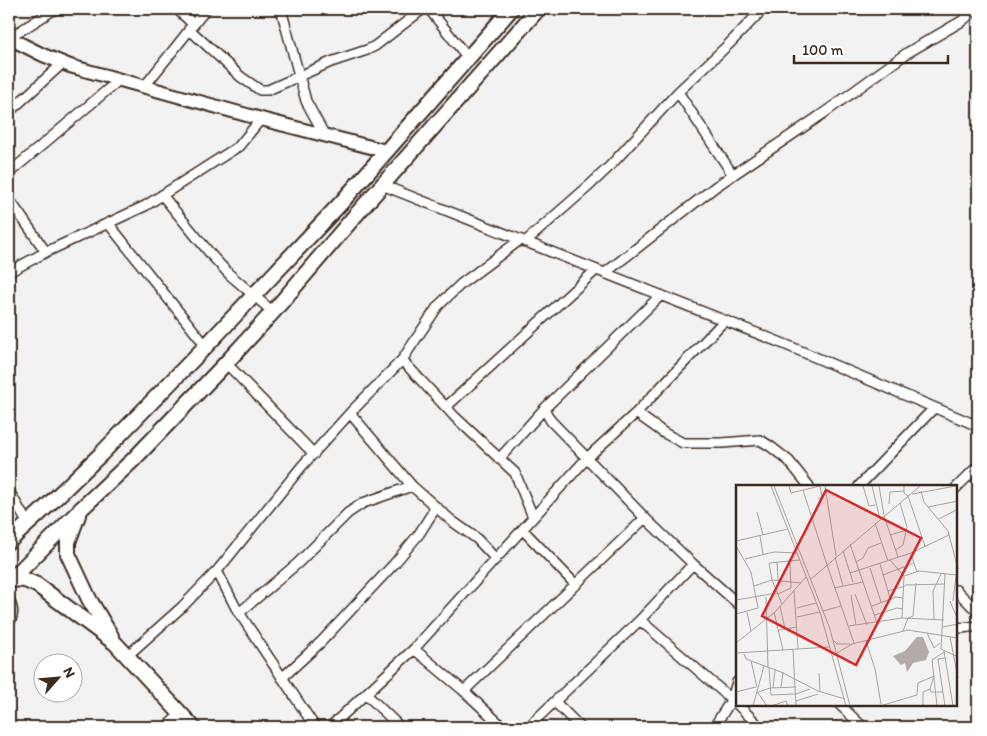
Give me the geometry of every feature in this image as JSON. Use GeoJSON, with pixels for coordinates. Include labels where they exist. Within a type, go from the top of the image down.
{"type":"FeatureCollection","features":[{"type":"Feature","properties":{"kind":"main road"},"geometry":{"type":"LineString","coordinates":[[11,580],[82,508],[133,460],[226,363],[273,312],[382,185],[538,9]]}},
{"type":"Feature","properties":{"kind":"main road"},"geometry":{"type":"LineString","coordinates":[[9,541],[101,454],[341,203],[468,58],[504,12]]}},
{"type":"Feature","properties":{"kind":"main road"},"geometry":{"type":"LineString","coordinates":[[82,508],[68,542],[68,554],[89,599],[115,643]]}},
{"type":"Feature","properties":{"kind":"main road"},"geometry":{"type":"LineString","coordinates":[[11,580],[25,580],[37,585],[115,643],[193,727]]}},
{"type":"Feature","properties":{"kind":"street"},"geometry":{"type":"LineString","coordinates":[[9,38],[55,9]]}},
{"type":"Feature","properties":{"kind":"street"},"geometry":{"type":"LineString","coordinates":[[177,9],[241,77],[260,90],[268,90],[332,62],[367,50],[424,9]]}},
{"type":"Feature","properties":{"kind":"street"},"geometry":{"type":"LineString","coordinates":[[144,87],[206,9]]}},
{"type":"Feature","properties":{"kind":"street"},"geometry":{"type":"LineString","coordinates":[[281,9],[306,101],[326,136]]}},
{"type":"Feature","properties":{"kind":"street"},"geometry":{"type":"LineString","coordinates":[[429,9],[468,58]]}},
{"type":"Feature","properties":{"kind":"street"},"geometry":{"type":"LineString","coordinates":[[127,656],[183,606],[217,571],[314,454],[350,413],[402,360],[438,306],[461,284],[523,241],[590,186],[678,92],[763,9]]}},
{"type":"Feature","properties":{"kind":"street"},"geometry":{"type":"LineString","coordinates":[[605,273],[716,187],[907,53],[962,21],[977,9]]}},
{"type":"Feature","properties":{"kind":"street"},"geometry":{"type":"LineString","coordinates":[[9,38],[63,64],[261,119],[386,151]]}},
{"type":"Feature","properties":{"kind":"street"},"geometry":{"type":"LineString","coordinates":[[9,112],[63,64]]}},
{"type":"Feature","properties":{"kind":"street"},"geometry":{"type":"LineString","coordinates":[[9,173],[119,80]]}},
{"type":"Feature","properties":{"kind":"street"},"geometry":{"type":"LineString","coordinates":[[678,92],[733,175]]}},
{"type":"Feature","properties":{"kind":"street"},"geometry":{"type":"LineString","coordinates":[[9,272],[46,252],[145,206],[239,146],[261,119]]}},
{"type":"Feature","properties":{"kind":"street"},"geometry":{"type":"LineString","coordinates":[[382,185],[784,344],[934,408],[977,424]]}},
{"type":"Feature","properties":{"kind":"street"},"geometry":{"type":"LineString","coordinates":[[162,195],[229,274],[273,312]]}},
{"type":"Feature","properties":{"kind":"street"},"geometry":{"type":"LineString","coordinates":[[9,199],[46,252]]}},
{"type":"Feature","properties":{"kind":"street"},"geometry":{"type":"LineString","coordinates":[[108,223],[206,346]]}},
{"type":"Feature","properties":{"kind":"street"},"geometry":{"type":"LineString","coordinates":[[446,407],[596,270]]}},
{"type":"Feature","properties":{"kind":"street"},"geometry":{"type":"LineString","coordinates":[[499,459],[544,409],[661,295]]}},
{"type":"Feature","properties":{"kind":"street"},"geometry":{"type":"LineString","coordinates":[[330,727],[414,649],[587,458],[636,413],[724,321]]}},
{"type":"Feature","properties":{"kind":"street"},"geometry":{"type":"LineString","coordinates":[[402,360],[478,440],[515,473],[533,517]]}},
{"type":"Feature","properties":{"kind":"street"},"geometry":{"type":"LineString","coordinates":[[226,363],[314,454]]}},
{"type":"Feature","properties":{"kind":"street"},"geometry":{"type":"LineString","coordinates":[[859,485],[934,408]]}},
{"type":"Feature","properties":{"kind":"street"},"geometry":{"type":"LineString","coordinates":[[544,409],[551,421],[645,518],[736,602]]}},
{"type":"Feature","properties":{"kind":"street"},"geometry":{"type":"LineString","coordinates":[[350,413],[412,486],[452,521],[476,538],[496,559]]}},
{"type":"Feature","properties":{"kind":"street"},"geometry":{"type":"LineString","coordinates":[[636,413],[664,433],[684,443],[760,440],[789,461],[808,485]]}},
{"type":"Feature","properties":{"kind":"street"},"geometry":{"type":"LineString","coordinates":[[957,487],[978,466]]}},
{"type":"Feature","properties":{"kind":"street"},"geometry":{"type":"LineString","coordinates":[[239,613],[298,563],[348,513],[363,503],[412,486]]}},
{"type":"Feature","properties":{"kind":"street"},"geometry":{"type":"LineString","coordinates":[[9,492],[28,524]]}},
{"type":"Feature","properties":{"kind":"street"},"geometry":{"type":"LineString","coordinates":[[282,678],[321,642],[394,564],[419,534],[436,507]]}},
{"type":"Feature","properties":{"kind":"street"},"geometry":{"type":"LineString","coordinates":[[464,691],[645,518]]}},
{"type":"Feature","properties":{"kind":"street"},"geometry":{"type":"LineString","coordinates":[[523,530],[576,584]]}},
{"type":"Feature","properties":{"kind":"street"},"geometry":{"type":"LineString","coordinates":[[528,727],[640,620],[693,564]]}},
{"type":"Feature","properties":{"kind":"street"},"geometry":{"type":"LineString","coordinates":[[217,571],[239,613],[315,727]]}},
{"type":"Feature","properties":{"kind":"street"},"geometry":{"type":"LineString","coordinates":[[957,591],[978,612]]}},
{"type":"Feature","properties":{"kind":"street"},"geometry":{"type":"LineString","coordinates":[[640,620],[736,702],[714,727]]}},
{"type":"Feature","properties":{"kind":"street"},"geometry":{"type":"LineString","coordinates":[[957,626],[960,628],[978,626]]}},
{"type":"Feature","properties":{"kind":"street"},"geometry":{"type":"LineString","coordinates":[[414,649],[503,727]]}},
{"type":"Feature","properties":{"kind":"street"},"geometry":{"type":"LineString","coordinates":[[366,694],[400,727]]}},
{"type":"Feature","properties":{"kind":"street"},"geometry":{"type":"LineString","coordinates":[[555,702],[580,727]]}},
{"type":"Feature","properties":{"kind":"street"},"geometry":{"type":"LineString","coordinates":[[740,706],[760,727]]}},
{"type":"Feature","properties":{"kind":"street"},"geometry":{"type":"LineString","coordinates":[[841,706],[861,727]]}},
{"type":"Feature","properties":{"kind":"street"},"geometry":{"type":"LineString","coordinates":[[166,727],[181,714]]}},
{"type":"Feature","properties":{"kind":"lane"},"geometry":{"type":"LineString","coordinates":[[9,594],[14,607],[15,617],[9,627]]}}]}
